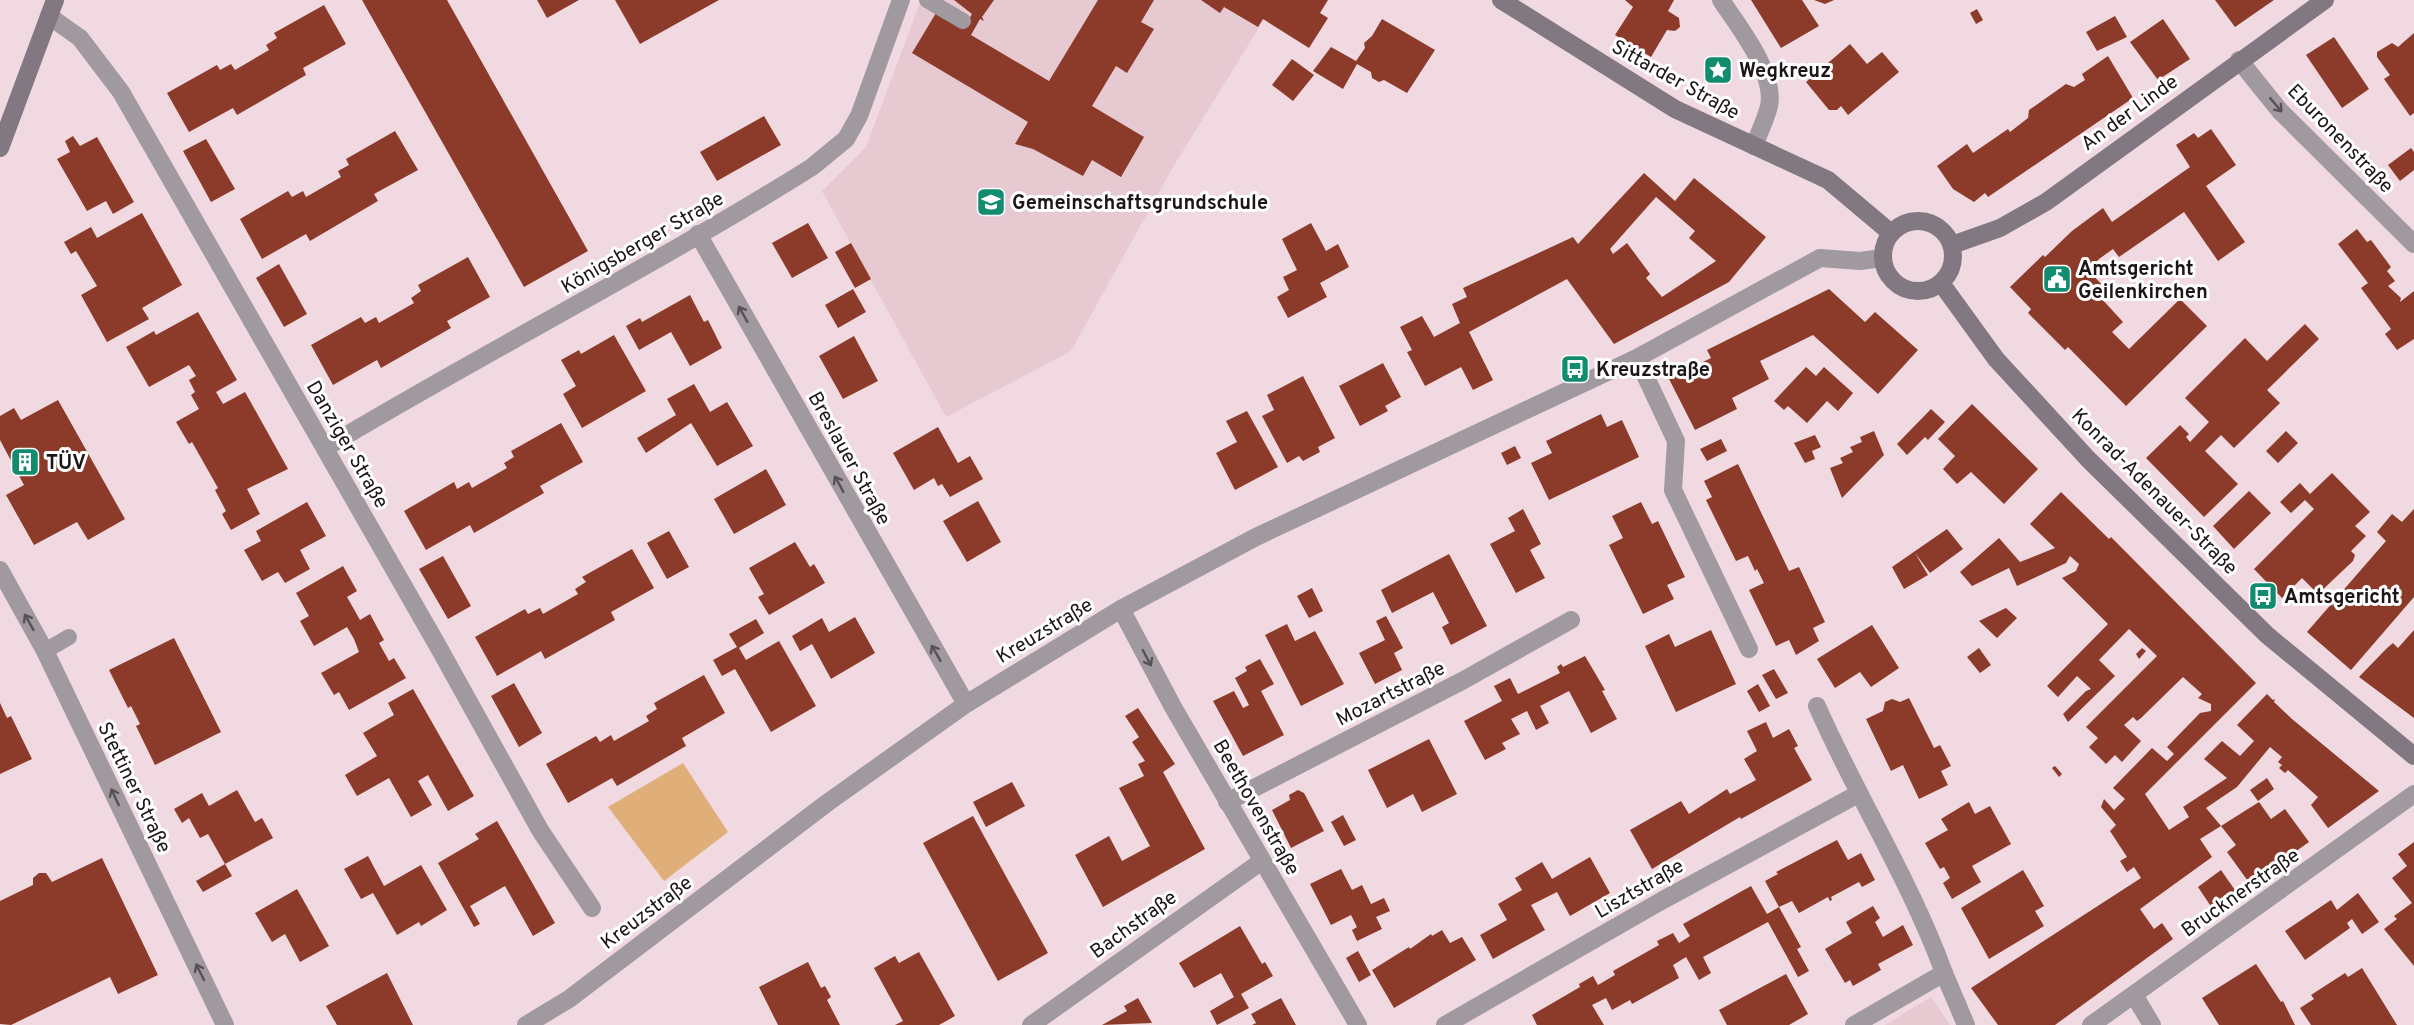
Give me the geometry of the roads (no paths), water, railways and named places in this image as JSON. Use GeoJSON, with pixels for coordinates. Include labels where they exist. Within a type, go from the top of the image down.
{"type":"FeatureCollection","features":[{"type":"Feature","properties":{"kind":"street","name":"Königsberger Straße"},"geometry":{"type":"LineString","coordinates":[[325,448],[442,378],[579,305],[812,167],[846,139],[860,116],[901,0]]}},
{"type":"Feature","properties":{"kind":"street","name":"Sittarder Straße"},"geometry":{"type":"LineString","coordinates":[[1501,0],[1675,109],[1828,180],[1891,233]]}},
{"type":"Feature","properties":{"kind":"street"},"geometry":{"type":"LineString","coordinates":[[1721,0],[1757,55],[1767,87],[1769,105],[1754,146]]}},
{"type":"Feature","properties":{"kind":"street","name":"An der Linde"},"geometry":{"type":"LineString","coordinates":[[1952,245],[2000,228],[2046,202],[2239,60],[2325,0]]}},
{"type":"Feature","properties":{"kind":"street"},"geometry":{"type":"LineString","coordinates":[[0,148],[52,8]]}},
{"type":"Feature","properties":{"kind":"street","name":"Danziger Straße"},"geometry":{"type":"LineString","coordinates":[[52,8],[80,38],[121,92],[540,830],[592,908]]}},
{"type":"Feature","properties":{"kind":"street","name":"Eburonenstraße"},"geometry":{"type":"LineString","coordinates":[[2239,60],[2280,111],[2414,244]]}},
{"type":"Feature","properties":{"kind":"street"},"geometry":{"type":"LineString","coordinates":[[1909,222],[1930,222],[1940,228],[1952,245],[1954,259],[1950,272],[1941,283],[1923,291],[1904,289],[1889,277],[1882,258],[1884,245],[1891,233],[1909,222]]}},
{"type":"Feature","properties":{"kind":"street","name":"Breslauer Straße"},"geometry":{"type":"LineString","coordinates":[[698,234],[966,704]]}},
{"type":"Feature","properties":{"kind":"street","name":"Kreuzstraße"},"geometry":{"type":"LineString","coordinates":[[526,1025],[569,999],[827,803],[966,704],[1121,609],[1256,537],[1636,358],[1820,258],[1860,261],[1882,258]]}},
{"type":"Feature","properties":{"kind":"street","name":"Konrad-Adenauer-Straße"},"geometry":{"type":"LineString","coordinates":[[1941,283],[1996,359],[2088,459],[2267,635],[2414,756]]}},
{"type":"Feature","properties":{"kind":"street"},"geometry":{"type":"LineString","coordinates":[[1636,358],[1676,441],[1673,490],[1749,648]]}},
{"type":"Feature","properties":{"kind":"street","name":"Stettiner Straße"},"geometry":{"type":"LineString","coordinates":[[0,570],[45,651],[225,1025]]}},
{"type":"Feature","properties":{"kind":"street","name":"Beethovenstraße"},"geometry":{"type":"LineString","coordinates":[[1121,609],[1227,802],[1358,1025]]}},
{"type":"Feature","properties":{"kind":"street","name":"Mozartstraße"},"geometry":{"type":"LineString","coordinates":[[1227,802],[1462,681],[1571,620]]}},
{"type":"Feature","properties":{"kind":"street"},"geometry":{"type":"LineString","coordinates":[[1817,706],[1858,794],[1925,922],[1966,1025]]}},
{"type":"Feature","properties":{"kind":"street","name":"Lisztstraße"},"geometry":{"type":"LineString","coordinates":[[1445,1025],[1663,900],[1858,794]]}},
{"type":"Feature","properties":{"kind":"street","name":"Brucknerstraße"},"geometry":{"type":"LineString","coordinates":[[2091,1025],[2414,794]]}},
{"type":"Feature","properties":{"kind":"street","name":"Bachstraße"},"geometry":{"type":"LineString","coordinates":[[1031,1025],[1262,861]]}},
{"type":"Feature","properties":{"kind":"street"},"geometry":{"type":"LineString","coordinates":[[1854,1025],[1944,973]]}},
{"type":"Feature","properties":{"kind":"street"},"geometry":{"type":"LineString","coordinates":[[2134,995],[2152,1025]]}},
{"type":"Feature","properties":{"kind":"lane"},"geometry":{"type":"LineString","coordinates":[[927,0],[963,21]]}},
{"type":"Feature","properties":{"kind":"lane"},"geometry":{"type":"LineString","coordinates":[[45,651],[69,637]]}},
{"type":"Feature","properties":{"kind":"place","name":"Wegkreuz"},"geometry":{"type":"Point","coordinates":[1718,70]}},
{"type":"Feature","properties":{"kind":"place","name":"Gemeinschaftsgrundschule"},"geometry":{"type":"Point","coordinates":[991,202]}},
{"type":"Feature","properties":{"kind":"place","name":"Amtsgericht Geilenkirchen"},"geometry":{"type":"Point","coordinates":[2057,279]}},
{"type":"Feature","properties":{"kind":"place","name":"Kreuzstraße"},"geometry":{"type":"Point","coordinates":[1575,369]}},
{"type":"Feature","properties":{"kind":"place","name":"TÜV"},"geometry":{"type":"Point","coordinates":[25,462]}},
{"type":"Feature","properties":{"kind":"place","name":"Amtsgericht"},"geometry":{"type":"Point","coordinates":[2263,596]}}]}
